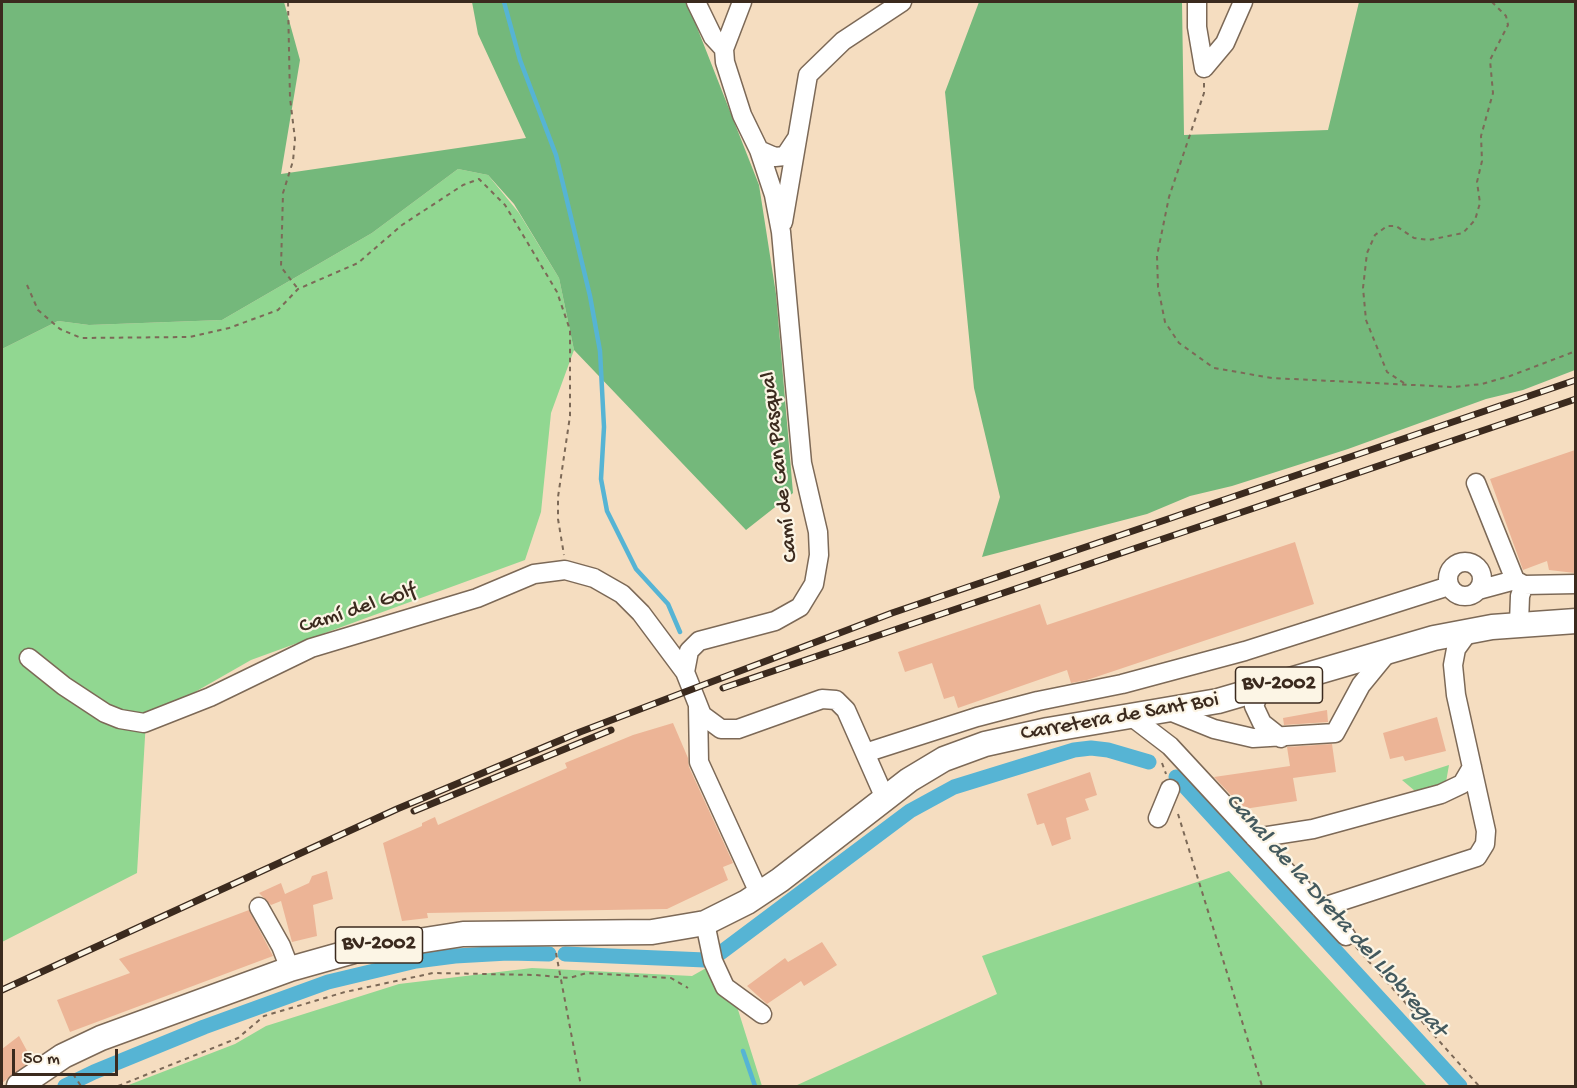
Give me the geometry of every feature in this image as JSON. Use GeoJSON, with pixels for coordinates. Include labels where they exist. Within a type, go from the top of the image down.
{"type":"FeatureCollection","features":[{"type":"Feature","properties":{"kind":"main road","name":"Carretera de Sant Boi"},"geometry":{"type":"LineString","coordinates":[[884,796],[944,759],[985,744],[1048,730],[1151,713],[1260,691],[1434,638],[1519,624],[1575,621]]}},
{"type":"Feature","properties":{"kind":"main road","name":"BV-2002"},"geometry":{"type":"LineString","coordinates":[[19,1086],[84,1045],[290,969],[354,951],[428,938],[481,933],[652,932],[705,923],[759,893],[822,848],[884,796]]}},
{"type":"Feature","properties":{"kind":"street"},"geometry":{"type":"LineString","coordinates":[[696,2],[713,37],[724,49]]}},
{"type":"Feature","properties":{"kind":"street"},"geometry":{"type":"LineString","coordinates":[[741,2],[724,49],[727,73],[759,150],[774,195],[781,232]]}},
{"type":"Feature","properties":{"kind":"street"},"geometry":{"type":"LineString","coordinates":[[781,232],[808,75],[843,41],[902,2]]}},
{"type":"Feature","properties":{"kind":"street"},"geometry":{"type":"LineString","coordinates":[[1197,2],[1197,27],[1204,68]]}},
{"type":"Feature","properties":{"kind":"street"},"geometry":{"type":"LineString","coordinates":[[1204,68],[1225,44],[1243,2]]}},
{"type":"Feature","properties":{"kind":"street"},"geometry":{"type":"LineString","coordinates":[[759,150],[775,157],[784,156],[790,151],[799,133]]}},
{"type":"Feature","properties":{"kind":"street","name":"Camí de Can Pasqual"},"geometry":{"type":"LineString","coordinates":[[685,672],[686,658],[692,646],[706,639],[762,625],[788,615],[808,597],[816,577],[820,547],[802,463],[781,232]]}},
{"type":"Feature","properties":{"kind":"street"},"geometry":{"type":"LineString","coordinates":[[1476,483],[1500,543],[1520,582],[1519,624]]}},
{"type":"Feature","properties":{"kind":"street"},"geometry":{"type":"LineString","coordinates":[[1474,565],[1500,543]]}},
{"type":"Feature","properties":{"kind":"street"},"geometry":{"type":"LineString","coordinates":[[1478,590],[1482,579],[1474,565],[1464,562],[1454,566],[1448,575],[1449,586],[1457,595],[1463,597],[1478,590],[1520,582],[1575,584]]}},
{"type":"Feature","properties":{"kind":"street","name":"Camí del Golf"},"geometry":{"type":"LineString","coordinates":[[29,658],[64,686],[105,713],[126,721],[144,723],[210,697],[311,648],[477,598],[534,574],[565,570],[594,578],[622,594],[641,613],[685,672]]}},
{"type":"Feature","properties":{"kind":"street"},"geometry":{"type":"LineString","coordinates":[[865,753],[977,717],[1122,684],[1245,651],[1449,586]]}},
{"type":"Feature","properties":{"kind":"street"},"geometry":{"type":"LineString","coordinates":[[1320,908],[1477,857],[1485,844],[1486,831],[1453,664],[1456,649],[1480,629]]}},
{"type":"Feature","properties":{"kind":"street"},"geometry":{"type":"LineString","coordinates":[[1434,638],[1436,645],[1453,664]]}},
{"type":"Feature","properties":{"kind":"street"},"geometry":{"type":"LineString","coordinates":[[1151,713],[1192,721],[1253,738],[1335,733],[1361,685],[1388,652]]}},
{"type":"Feature","properties":{"kind":"street"},"geometry":{"type":"LineString","coordinates":[[685,672],[698,707],[713,726],[729,730],[822,699],[836,700],[846,710],[884,796]]}},
{"type":"Feature","properties":{"kind":"street"},"geometry":{"type":"LineString","coordinates":[[1260,691],[1254,706],[1262,723],[1281,738]]}},
{"type":"Feature","properties":{"kind":"street"},"geometry":{"type":"LineString","coordinates":[[698,707],[699,762],[759,893]]}},
{"type":"Feature","properties":{"kind":"street"},"geometry":{"type":"LineString","coordinates":[[1151,713],[1164,740],[1346,936]]}},
{"type":"Feature","properties":{"kind":"street"},"geometry":{"type":"LineString","coordinates":[[1164,740],[1169,730],[1177,724],[1192,721]]}},
{"type":"Feature","properties":{"kind":"street"},"geometry":{"type":"LineString","coordinates":[[1256,838],[1314,829],[1441,794],[1462,784],[1472,767]]}},
{"type":"Feature","properties":{"kind":"street"},"geometry":{"type":"LineString","coordinates":[[1158,818],[1170,789]]}},
{"type":"Feature","properties":{"kind":"street"},"geometry":{"type":"LineString","coordinates":[[259,907],[281,946],[290,969]]}},
{"type":"Feature","properties":{"kind":"street"},"geometry":{"type":"LineString","coordinates":[[705,923],[714,961],[725,987],[762,1014]]}},
{"type":"Feature","properties":{"kind":"path"},"geometry":{"type":"LineString","coordinates":[[288,2],[290,98],[296,139],[293,160],[283,193],[281,267],[298,289]]}},
{"type":"Feature","properties":{"kind":"path"},"geometry":{"type":"LineString","coordinates":[[1404,383],[1388,372],[1365,320],[1363,288],[1367,253],[1375,235],[1387,225],[1396,226],[1414,238],[1429,240],[1463,233],[1475,220],[1480,203],[1477,182],[1482,161],[1481,136],[1493,93],[1490,60],[1508,25],[1506,16],[1492,2]]}},
{"type":"Feature","properties":{"kind":"path"},"geometry":{"type":"LineString","coordinates":[[1204,68],[1204,93],[1169,197],[1156,256],[1158,287],[1165,322],[1179,343],[1214,368],[1272,378],[1454,387],[1482,384],[1575,351]]}},
{"type":"Feature","properties":{"kind":"path"},"geometry":{"type":"LineString","coordinates":[[27,285],[38,310],[60,329],[81,338],[190,337],[229,328],[278,310],[298,289],[358,263],[402,225],[463,185],[478,180],[505,205],[557,292],[570,330],[570,416],[558,497],[565,570]]}},
{"type":"Feature","properties":{"kind":"path"},"geometry":{"type":"LineString","coordinates":[[1164,740],[1170,789],[1262,1086]]}},
{"type":"Feature","properties":{"kind":"path"},"geometry":{"type":"LineString","coordinates":[[553,932],[559,977],[581,1086]]}},
{"type":"Feature","properties":{"kind":"path"},"geometry":{"type":"LineString","coordinates":[[1346,936],[1479,1086]]}},
{"type":"Feature","properties":{"kind":"path"},"geometry":{"type":"LineString","coordinates":[[118,1086],[238,1038],[264,1016],[386,982],[434,973],[569,978],[587,973],[671,978],[688,988]]}},
{"type":"Feature","properties":{"kind":"path"},"geometry":{"type":"LineString","coordinates":[[71,1071],[81,1086]]}},
{"type":"Feature","properties":{"kind":"green space"},"geometry":{"type":"Polygon","coordinates":[[[2,2],[284,2],[300,60],[281,174],[526,138],[478,34],[472,2],[687,2],[759,185],[776,294],[793,493],[746,530],[574,350],[559,278],[514,204],[488,175],[458,169],[372,233],[222,320],[89,325],[58,321],[2,349],[2,2]]]}},
{"type":"Feature","properties":{"kind":"green space"},"geometry":{"type":"Polygon","coordinates":[[[979,2],[1182,2],[1184,135],[1328,130],[1359,2],[1575,2],[1575,370],[1523,390],[1486,399],[1348,449],[1232,486],[1190,496],[1147,514],[982,557],[1000,497],[974,388],[945,92],[979,2]]]}},
{"type":"Feature","properties":{"kind":"green space"},"geometry":{"type":"Polygon","coordinates":[[[458,169],[488,175],[519,213],[559,278],[574,350],[551,413],[541,512],[525,560],[251,660],[146,720],[137,873],[2,942],[2,349],[58,321],[89,325],[222,320],[372,233],[458,169]]]}},
{"type":"Feature","properties":{"kind":"green space"},"geometry":{"type":"Polygon","coordinates":[[[1449,765],[1446,782],[1415,791],[1402,780],[1449,765]]]}},
{"type":"Feature","properties":{"kind":"green space"},"geometry":{"type":"Polygon","coordinates":[[[1229,871],[1427,1086],[795,1086],[997,994],[982,956],[1229,871]]]}},
{"type":"Feature","properties":{"kind":"green space"},"geometry":{"type":"Polygon","coordinates":[[[722,959],[762,1086],[126,1086],[235,1044],[266,1026],[399,984],[532,968],[692,976],[722,959]]]}},
{"type":"Feature","properties":{"kind":"building"},"geometry":{"type":"Polygon","coordinates":[[[1575,450],[1575,573],[1549,570],[1547,561],[1523,570],[1490,479],[1575,450]]]}},
{"type":"Feature","properties":{"kind":"building"},"geometry":{"type":"Polygon","coordinates":[[[1295,542],[1314,604],[1087,680],[1071,683],[1067,670],[958,708],[954,696],[944,699],[932,663],[905,672],[898,652],[1040,604],[1047,625],[1295,542]]]}},
{"type":"Feature","properties":{"kind":"building"},"geometry":{"type":"Polygon","coordinates":[[[1327,710],[1328,722],[1284,725],[1283,718],[1327,710]]]}},
{"type":"Feature","properties":{"kind":"building"},"geometry":{"type":"Polygon","coordinates":[[[1437,717],[1446,751],[1405,761],[1403,756],[1390,759],[1383,733],[1437,717]]]}},
{"type":"Feature","properties":{"kind":"building"},"geometry":{"type":"Polygon","coordinates":[[[673,723],[688,758],[689,767],[733,863],[723,867],[728,880],[667,909],[427,913],[428,918],[402,921],[383,843],[422,826],[422,823],[435,817],[438,825],[567,768],[565,763],[633,735],[673,723]]]}},
{"type":"Feature","properties":{"kind":"building"},"geometry":{"type":"Polygon","coordinates":[[[1332,744],[1336,772],[1293,778],[1297,801],[1244,809],[1214,777],[1290,766],[1287,747],[1332,744]]]}},
{"type":"Feature","properties":{"kind":"building"},"geometry":{"type":"Polygon","coordinates":[[[1090,772],[1097,795],[1085,799],[1089,810],[1066,818],[1071,839],[1052,846],[1044,823],[1037,825],[1027,794],[1090,772]]]}},
{"type":"Feature","properties":{"kind":"building"},"geometry":{"type":"Polygon","coordinates":[[[327,871],[333,899],[313,905],[317,936],[292,942],[281,901],[271,905],[259,893],[281,883],[285,894],[309,883],[312,876],[327,871]]]}},
{"type":"Feature","properties":{"kind":"building"},"geometry":{"type":"Polygon","coordinates":[[[249,910],[273,956],[70,1032],[57,1000],[130,973],[119,959],[249,910]]]}},
{"type":"Feature","properties":{"kind":"building"},"geometry":{"type":"Polygon","coordinates":[[[822,942],[837,965],[804,986],[801,981],[767,1004],[747,986],[785,958],[788,962],[822,942]]]}},
{"type":"Feature","properties":{"kind":"building"},"geometry":{"type":"Polygon","coordinates":[[[19,1036],[32,1060],[2,1083],[2,1049],[19,1036]]]}},
{"type":"Feature","properties":{"kind":"waterway"},"geometry":{"type":"LineString","coordinates":[[504,2],[520,60],[556,155],[590,296],[600,351],[604,427],[601,479],[607,511],[636,569],[668,604],[680,632]]}},
{"type":"Feature","properties":{"kind":"waterway","name":"Canal de la Dreta del Llobregat"},"geometry":{"type":"LineString","coordinates":[[719,954],[910,811],[954,787],[1074,750],[1091,748],[1108,750],[1149,762]]}},
{"type":"Feature","properties":{"kind":"waterway","name":"Canal de la Dreta del Llobregat"},"geometry":{"type":"LineString","coordinates":[[1176,777],[1460,1086]]}},
{"type":"Feature","properties":{"kind":"waterway","name":"Canal de la Dreta del Llobregat"},"geometry":{"type":"LineString","coordinates":[[65,1086],[204,1027],[328,982],[416,961],[455,956],[508,953],[549,954]]}},
{"type":"Feature","properties":{"kind":"waterway","name":"Canal de la Dreta del Llobregat"},"geometry":{"type":"LineString","coordinates":[[565,954],[705,960]]}},
{"type":"Feature","properties":{"kind":"waterway"},"geometry":{"type":"LineString","coordinates":[[743,1051],[755,1086]]}},
{"type":"Feature","properties":{"kind":"railway"},"geometry":{"type":"LineString","coordinates":[[2,990],[397,809],[580,732],[892,613],[1576,380]]}},
{"type":"Feature","properties":{"kind":"railway"},"geometry":{"type":"LineString","coordinates":[[723,688],[1576,399]]}},
{"type":"Feature","properties":{"kind":"railway"},"geometry":{"type":"LineString","coordinates":[[414,811],[611,730]]}}]}
